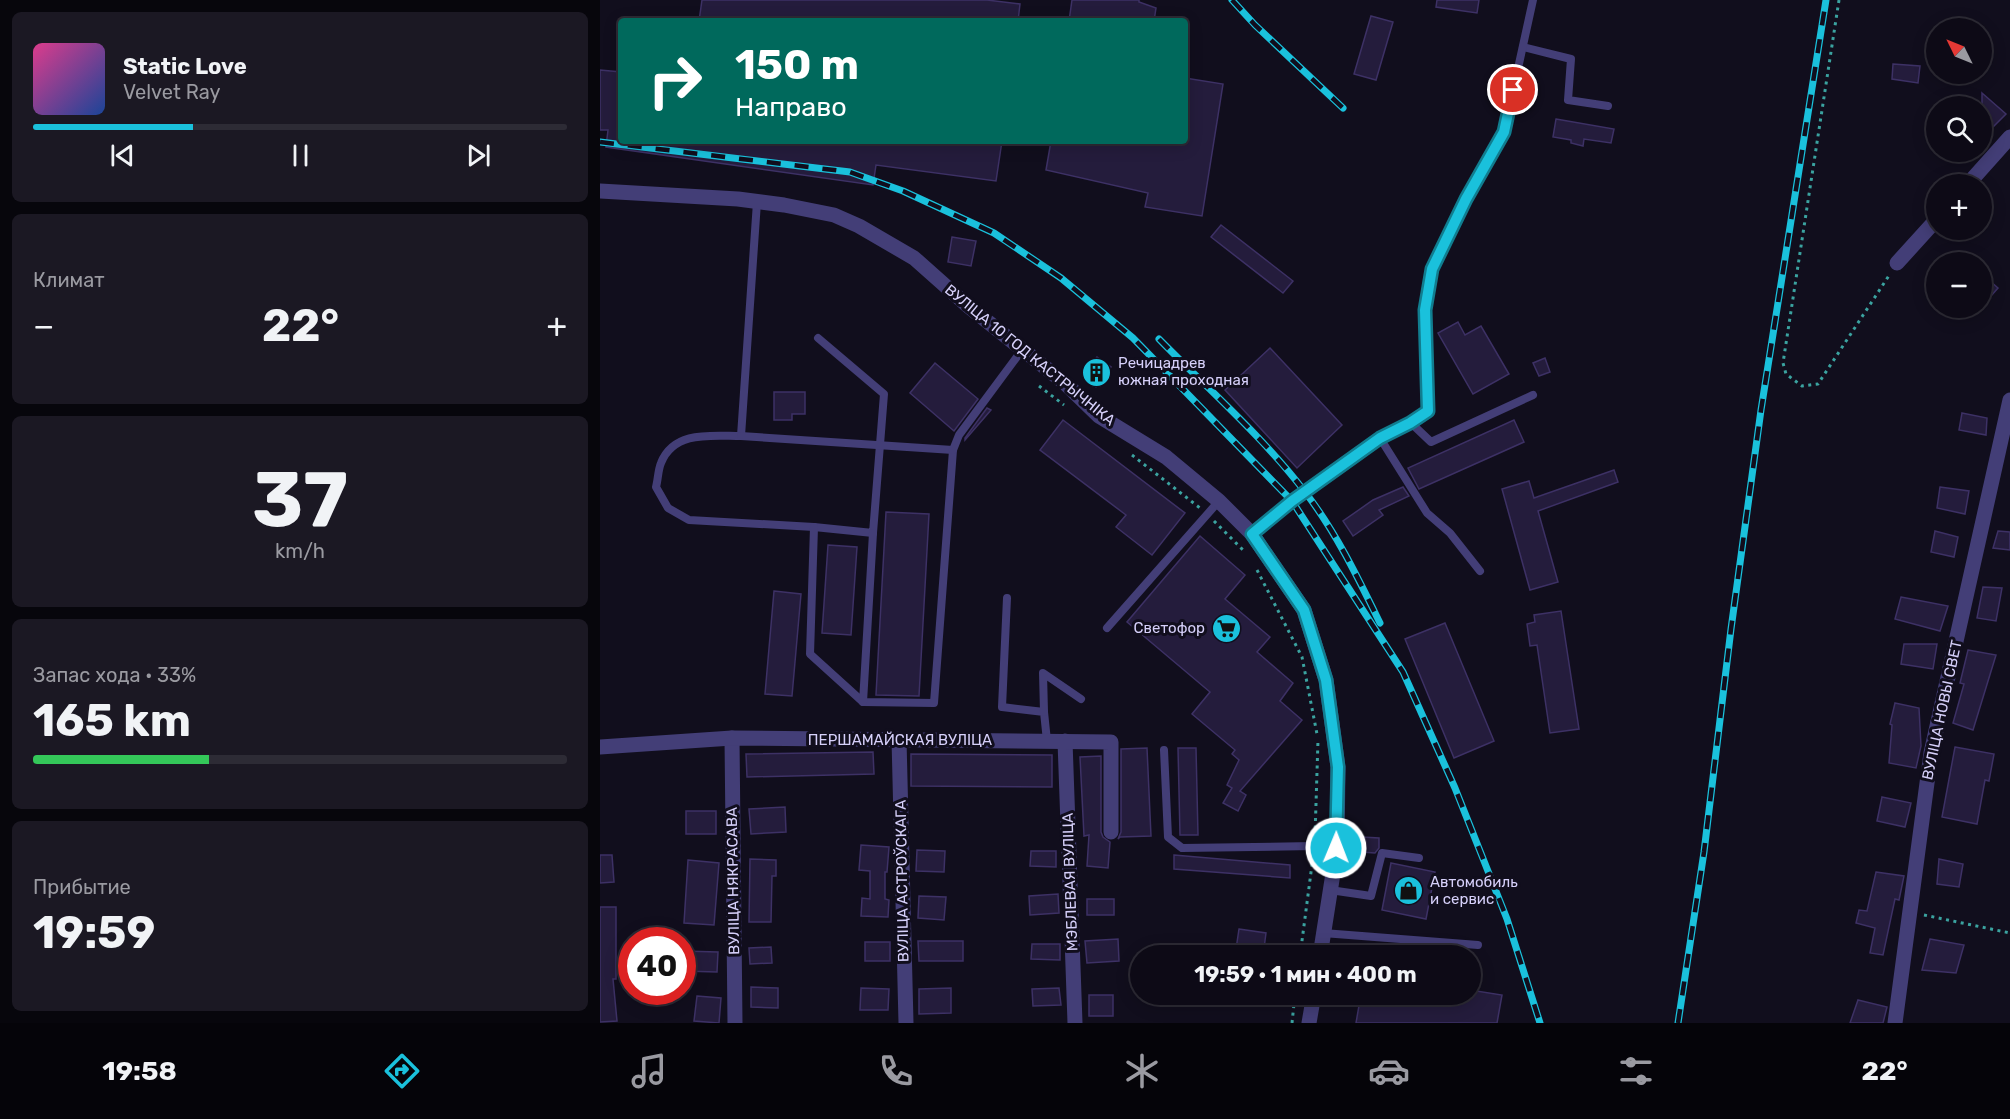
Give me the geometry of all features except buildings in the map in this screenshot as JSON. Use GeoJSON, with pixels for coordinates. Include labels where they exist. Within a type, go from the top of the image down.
{"type":"FeatureCollection","features":[{"type":"Feature","properties":{"kind":"street"},"geometry":{"type":"LineString","coordinates":[[1977,174],[2010,137]]}},
{"type":"Feature","properties":{"kind":"street","name":"ВУЛІЦА 10 ГОД КАСТРЫЧНІКА"},"geometry":{"type":"LineString","coordinates":[[600,191],[757,202],[810,209],[834,215],[859,226],[914,258],[968,306],[1066,384],[1099,416],[1166,457],[1219,501],[1252,534],[1304,610],[1326,680],[1338,767],[1336,848],[1321,945]]}},
{"type":"Feature","properties":{"kind":"street"},"geometry":{"type":"LineString","coordinates":[[1897,262],[1926,231]]}},
{"type":"Feature","properties":{"kind":"street","name":"ВУЛІЦА НОВЫ СВЕТ"},"geometry":{"type":"LineString","coordinates":[[1895,1023],[1931,753],[2010,400]]}},
{"type":"Feature","properties":{"kind":"street","name":"ПЕРШАМАЙСКАЯ ВУЛІЦА"},"geometry":{"type":"LineString","coordinates":[[600,747],[732,738],[1111,742],[1111,832]]}},
{"type":"Feature","properties":{"kind":"street","name":"ВУЛІЦА НЯКРАСАВА"},"geometry":{"type":"LineString","coordinates":[[732,738],[735,1023]]}},
{"type":"Feature","properties":{"kind":"street","name":"ВУЛІЦА АСТРОЎСКАГА"},"geometry":{"type":"LineString","coordinates":[[899,740],[906,1023]]}},
{"type":"Feature","properties":{"kind":"street","name":"МЭБЛЕВАЯ ВУЛІЦА"},"geometry":{"type":"LineString","coordinates":[[1065,741],[1075,1023]]}},
{"type":"Feature","properties":{"kind":"street"},"geometry":{"type":"LineString","coordinates":[[1310,1023],[1312,1005]]}},
{"type":"Feature","properties":{"kind":"lane"},"geometry":{"type":"LineString","coordinates":[[1252,534],[1292,501],[1380,438],[1428,411],[1425,310],[1432,269],[1466,199],[1504,132],[1533,0]]}},
{"type":"Feature","properties":{"kind":"lane"},"geometry":{"type":"LineString","coordinates":[[1522,47],[1571,59],[1568,100],[1608,106]]}},
{"type":"Feature","properties":{"kind":"lane"},"geometry":{"type":"LineString","coordinates":[[741,436],[757,202]]}},
{"type":"Feature","properties":{"kind":"lane"},"geometry":{"type":"LineString","coordinates":[[818,338],[884,394],[862,702]]}},
{"type":"Feature","properties":{"kind":"lane"},"geometry":{"type":"LineString","coordinates":[[814,527],[810,654],[862,702],[934,704],[953,450],[959,435],[1022,350]]}},
{"type":"Feature","properties":{"kind":"lane"},"geometry":{"type":"LineString","coordinates":[[1410,423],[1431,442],[1533,395]]}},
{"type":"Feature","properties":{"kind":"lane"},"geometry":{"type":"LineString","coordinates":[[873,533],[814,527],[690,520],[668,507],[656,487],[661,463],[672,445],[692,436],[741,436],[953,450]]}},
{"type":"Feature","properties":{"kind":"lane"},"geometry":{"type":"LineString","coordinates":[[1380,438],[1427,513],[1450,533],[1480,571]]}},
{"type":"Feature","properties":{"kind":"lane"},"geometry":{"type":"LineString","coordinates":[[1107,628],[1219,501]]}},
{"type":"Feature","properties":{"kind":"lane"},"geometry":{"type":"LineString","coordinates":[[1007,598],[1002,707],[1044,712]]}},
{"type":"Feature","properties":{"kind":"lane"},"geometry":{"type":"LineString","coordinates":[[1047,741],[1043,673],[1081,699]]}},
{"type":"Feature","properties":{"kind":"lane"},"geometry":{"type":"LineString","coordinates":[[1164,750],[1168,837],[1182,848],[1314,846],[1336,848]]}},
{"type":"Feature","properties":{"kind":"lane"},"geometry":{"type":"LineString","coordinates":[[1330,890],[1371,896],[1382,853],[1419,858]]}},
{"type":"Feature","properties":{"kind":"lane"},"geometry":{"type":"LineString","coordinates":[[1323,933],[1478,945]]}},
{"type":"Feature","properties":{"kind":"path"},"geometry":{"type":"LineString","coordinates":[[1839,0],[1783,363],[1786,374],[1802,386],[1818,384],[1897,262]]}},
{"type":"Feature","properties":{"kind":"path"},"geometry":{"type":"LineString","coordinates":[[1039,386],[1066,407]]}},
{"type":"Feature","properties":{"kind":"path"},"geometry":{"type":"LineString","coordinates":[[1123,449],[1195,502],[1251,558]]}},
{"type":"Feature","properties":{"kind":"path"},"geometry":{"type":"LineString","coordinates":[[1256,568],[1302,657],[1318,740],[1314,846],[1301,945]]}},
{"type":"Feature","properties":{"kind":"path"},"geometry":{"type":"LineString","coordinates":[[1910,912],[2010,933]]}},
{"type":"Feature","properties":{"kind":"path"},"geometry":{"type":"LineString","coordinates":[[1292,1023],[1294,1005]]}},
{"type":"Feature","properties":{"kind":"railway"},"geometry":{"type":"LineString","coordinates":[[1232,0],[1255,25],[1343,108]]}},
{"type":"Feature","properties":{"kind":"railway"},"geometry":{"type":"LineString","coordinates":[[1678,1023],[1704,852],[1761,410],[1826,0]]}},
{"type":"Feature","properties":{"kind":"railway"},"geometry":{"type":"LineString","coordinates":[[600,142],[850,172],[903,191],[994,233],[1061,278],[1133,338],[1292,501],[1403,672],[1455,788],[1507,919],[1540,1023]]}},
{"type":"Feature","properties":{"kind":"railway"},"geometry":{"type":"LineString","coordinates":[[1159,339],[1253,433],[1305,492],[1337,539],[1380,623]]}},
{"type":"Feature","properties":{"kind":"place","name":"Речицадрев южная проходная"},"geometry":{"type":"Point","coordinates":[1097,372]}},
{"type":"Feature","properties":{"kind":"place","name":"Светофор"},"geometry":{"type":"Point","coordinates":[1226,628]}},
{"type":"Feature","properties":{"kind":"place","name":"Автомобиль и сервис"},"geometry":{"type":"Point","coordinates":[1409,891]}},
{"type":"Feature","properties":{"kind":"route"},"geometry":{"type":"LineString","coordinates":[[1336,848],[1338,767],[1326,680],[1304,610],[1252,534],[1292,501],[1380,438],[1428,411],[1425,310],[1432,269],[1466,199],[1504,132],[1513,90]]}}]}
